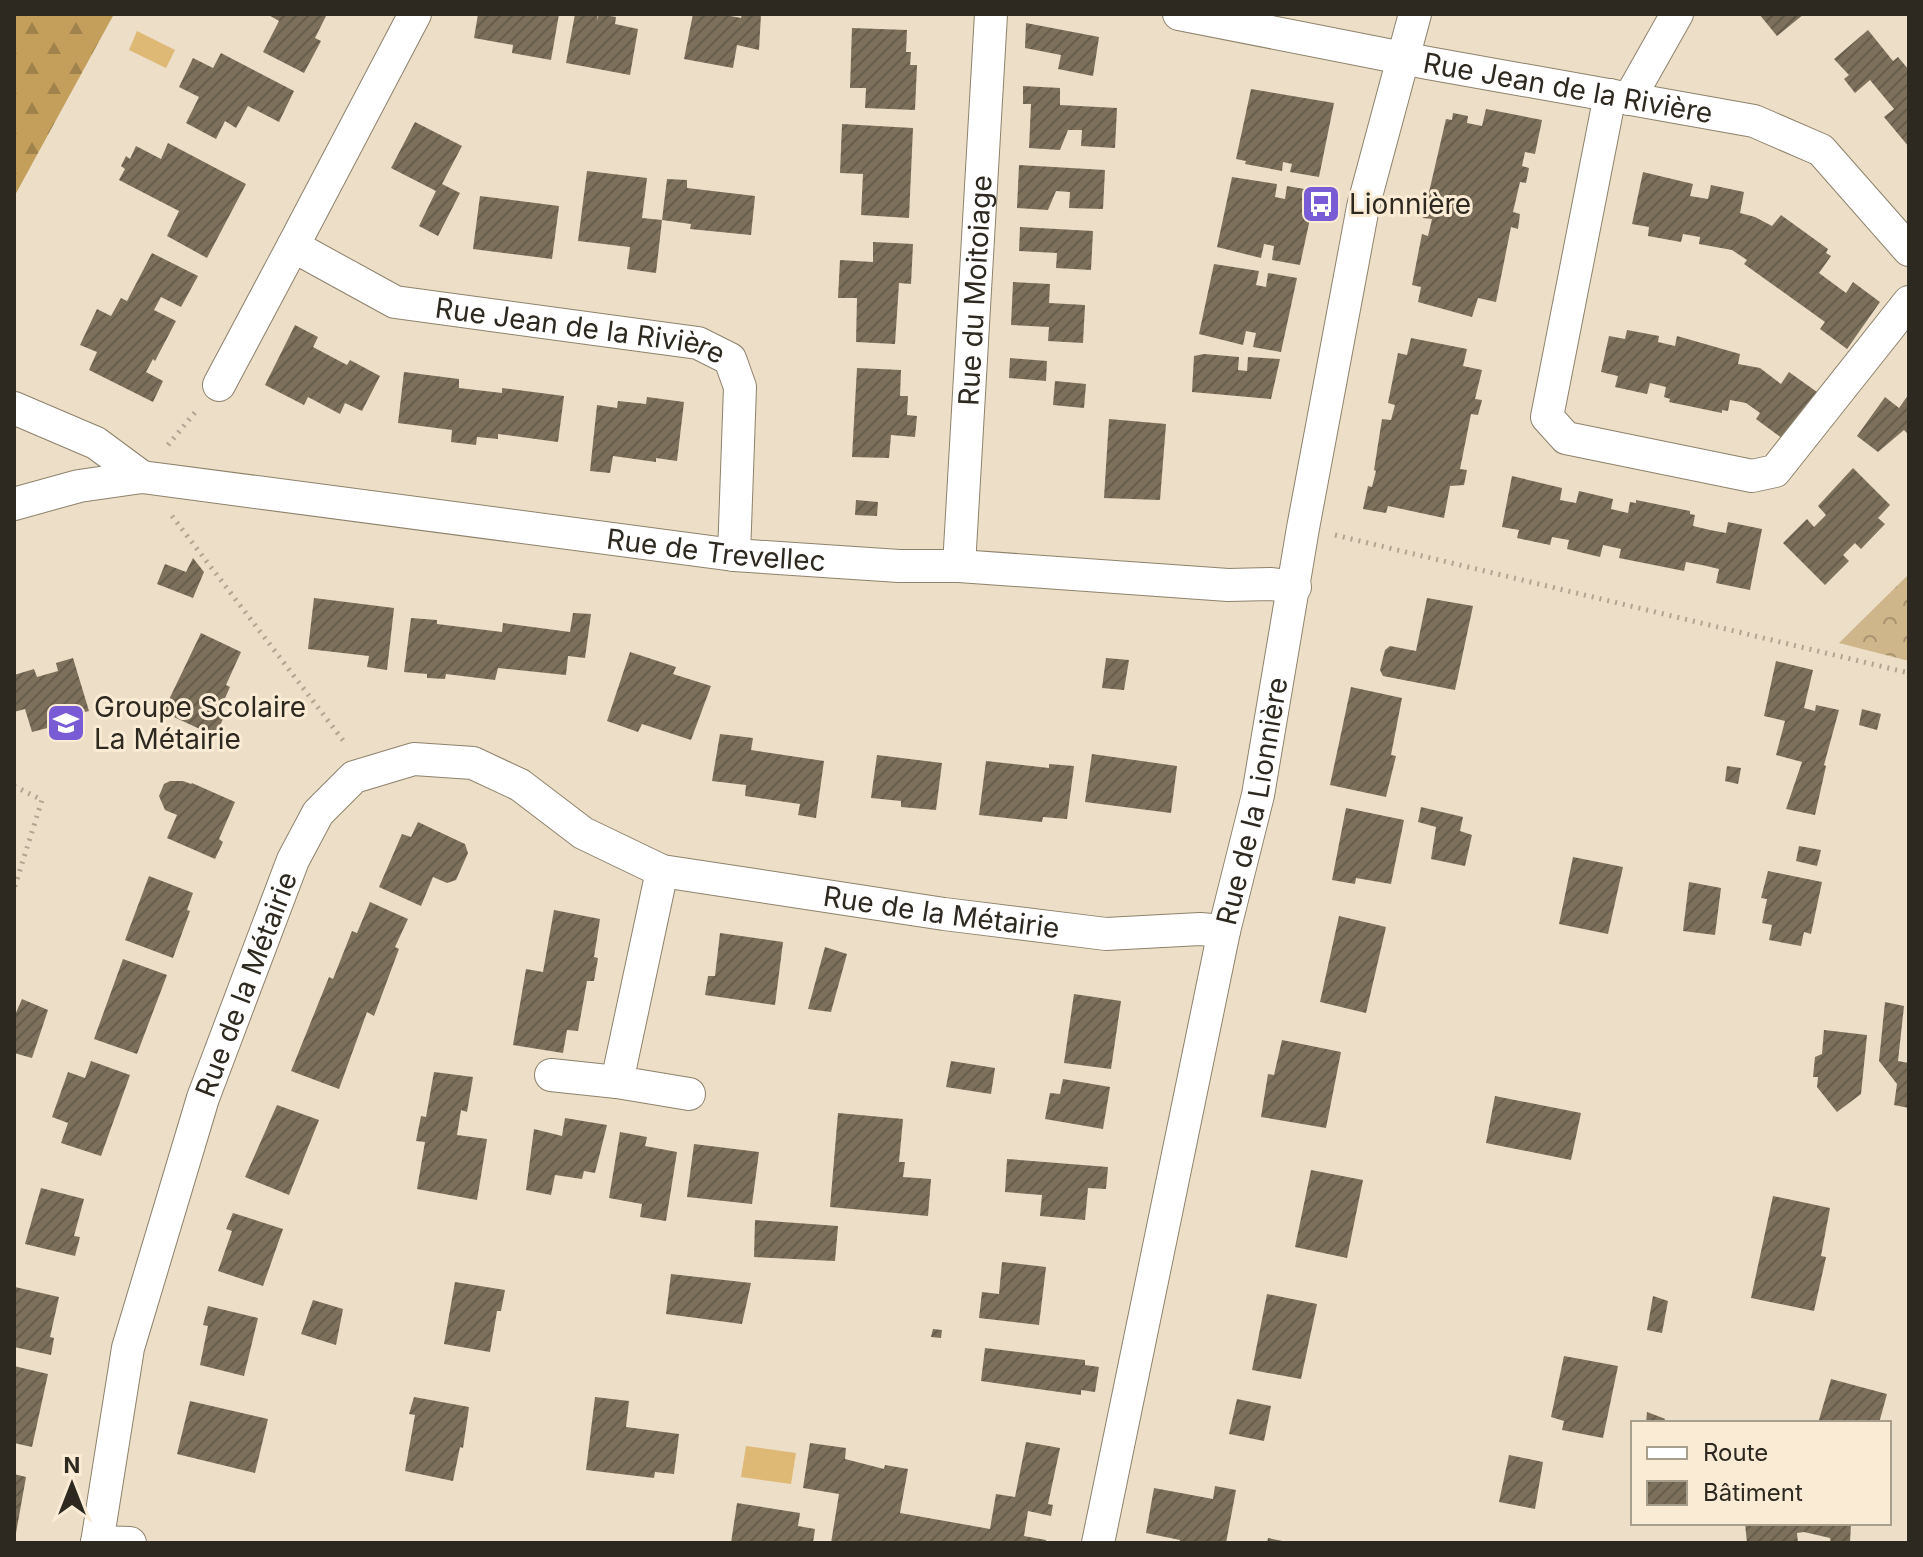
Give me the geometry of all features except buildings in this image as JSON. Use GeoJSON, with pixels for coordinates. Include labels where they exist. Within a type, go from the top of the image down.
{"type":"FeatureCollection","features":[{"type":"Feature","properties":{"kind":"street"},"geometry":{"type":"LineString","coordinates":[[219,385],[415,14]]}},
{"type":"Feature","properties":{"kind":"street","name":"Rue du Moitoiage"},"geometry":{"type":"LineString","coordinates":[[959,566],[991,14]]}},
{"type":"Feature","properties":{"kind":"street","name":"Rue Jean de la Rivière"},"geometry":{"type":"LineString","coordinates":[[1179,14],[1754,121],[1821,150],[1909,250]]}},
{"type":"Feature","properties":{"kind":"street","name":"Rue de la Lionnière"},"geometry":{"type":"LineString","coordinates":[[1098,1543],[1224,931],[1258,795],[1303,528],[1363,207],[1415,14]]}},
{"type":"Feature","properties":{"kind":"street"},"geometry":{"type":"LineString","coordinates":[[1677,14],[1620,97],[1547,417],[1566,438],[1752,476],[1775,471],[1909,302]]}},
{"type":"Feature","properties":{"kind":"street","name":"Rue Jean de la Rivière"},"geometry":{"type":"LineString","coordinates":[[293,246],[395,302],[698,343],[730,359],[740,387],[734,555]]}},
{"type":"Feature","properties":{"kind":"street","name":"Rue de Trevellec"},"geometry":{"type":"LineString","coordinates":[[14,408],[96,443],[142,477]]}},
{"type":"Feature","properties":{"kind":"street","name":"Rue de Trevellec"},"geometry":{"type":"LineString","coordinates":[[14,504],[79,486],[142,477],[734,555],[1295,587]]}},
{"type":"Feature","properties":{"kind":"street","name":"Rue de la Métairie"},"geometry":{"type":"LineString","coordinates":[[130,1543],[97,1542],[128,1348],[203,1098],[293,860],[318,813],[354,777],[414,759],[473,763],[520,785],[583,833],[662,871],[944,914],[1106,934],[1224,931]]}},
{"type":"Feature","properties":{"kind":"street"},"geometry":{"type":"LineString","coordinates":[[617,1082],[662,871]]}},
{"type":"Feature","properties":{"kind":"street"},"geometry":{"type":"LineString","coordinates":[[551,1075],[689,1094]]}},
{"type":"Feature","properties":{"kind":"path"},"geometry":{"type":"LineString","coordinates":[[219,385],[142,477],[367,773]]}},
{"type":"Feature","properties":{"kind":"path"},"geometry":{"type":"LineString","coordinates":[[1303,528],[1909,673]]}},
{"type":"Feature","properties":{"kind":"path"},"geometry":{"type":"LineString","coordinates":[[14,786],[42,800],[14,889]]}},
{"type":"Feature","properties":{"kind":"green space"},"geometry":{"type":"Polygon","coordinates":[[[14,14],[114,14],[14,197],[14,14]]]}},
{"type":"Feature","properties":{"kind":"green space"},"geometry":{"type":"Polygon","coordinates":[[[1909,574],[1909,661],[1839,643],[1909,574]]]}},
{"type":"Feature","properties":{"kind":"shaded area"},"geometry":{"type":"Polygon","coordinates":[[[137,31],[175,50],[166,68],[129,50],[137,31]]]}},
{"type":"Feature","properties":{"kind":"shaded area"},"geometry":{"type":"Polygon","coordinates":[[[746,1446],[796,1453],[791,1484],[741,1477],[746,1446]]]}},
{"type":"Feature","properties":{"kind":"place","name":"Lionnière"},"geometry":{"type":"Point","coordinates":[1321,204]}},
{"type":"Feature","properties":{"kind":"place","name":"Groupe Scolaire La Métairie"},"geometry":{"type":"Point","coordinates":[66,723]}}]}
